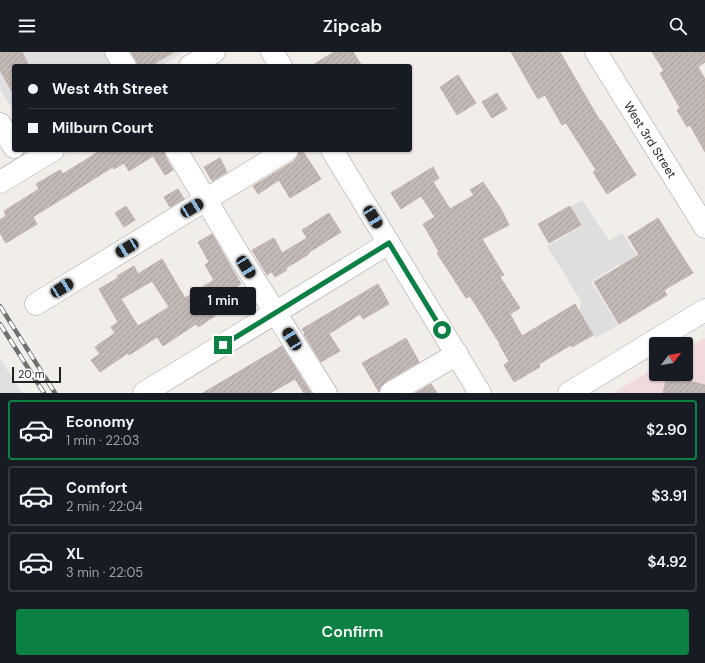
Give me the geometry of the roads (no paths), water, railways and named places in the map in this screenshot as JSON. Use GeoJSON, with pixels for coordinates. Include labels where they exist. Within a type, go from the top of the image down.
{"type":"FeatureCollection","features":[{"type":"Feature","properties":{"kind":"street"},"geometry":{"type":"LineString","coordinates":[[116,52],[124,64]]}},
{"type":"Feature","properties":{"kind":"street"},"geometry":{"type":"LineString","coordinates":[[193,64],[214,52]]}},
{"type":"Feature","properties":{"kind":"street"},"geometry":{"type":"LineString","coordinates":[[272,52],[280,64]]}},
{"type":"Feature","properties":{"kind":"street","name":"West 3rd Street"},"geometry":{"type":"LineString","coordinates":[[596,52],[705,227]]}},
{"type":"Feature","properties":{"kind":"street"},"geometry":{"type":"LineString","coordinates":[[0,124],[12,144]]}},
{"type":"Feature","properties":{"kind":"street"},"geometry":{"type":"LineString","coordinates":[[0,182],[21,158],[45,152]]}},
{"type":"Feature","properties":{"kind":"street"},"geometry":{"type":"LineString","coordinates":[[177,152],[205,200],[326,393]]}},
{"type":"Feature","properties":{"kind":"street"},"geometry":{"type":"LineString","coordinates":[[36,304],[284,152]]}},
{"type":"Feature","properties":{"kind":"street"},"geometry":{"type":"LineString","coordinates":[[333,152],[480,393]]}},
{"type":"Feature","properties":{"kind":"street"},"geometry":{"type":"LineString","coordinates":[[144,393],[389,243]]}},
{"type":"Feature","properties":{"kind":"street"},"geometry":{"type":"LineString","coordinates":[[569,393],[705,310]]}},
{"type":"Feature","properties":{"kind":"street"},"geometry":{"type":"LineString","coordinates":[[391,393],[457,354]]}},
{"type":"Feature","properties":{"kind":"railway"},"geometry":{"type":"LineString","coordinates":[[0,306],[55,393]]}},
{"type":"Feature","properties":{"kind":"railway"},"geometry":{"type":"LineString","coordinates":[[0,324],[44,393]]}}]}
